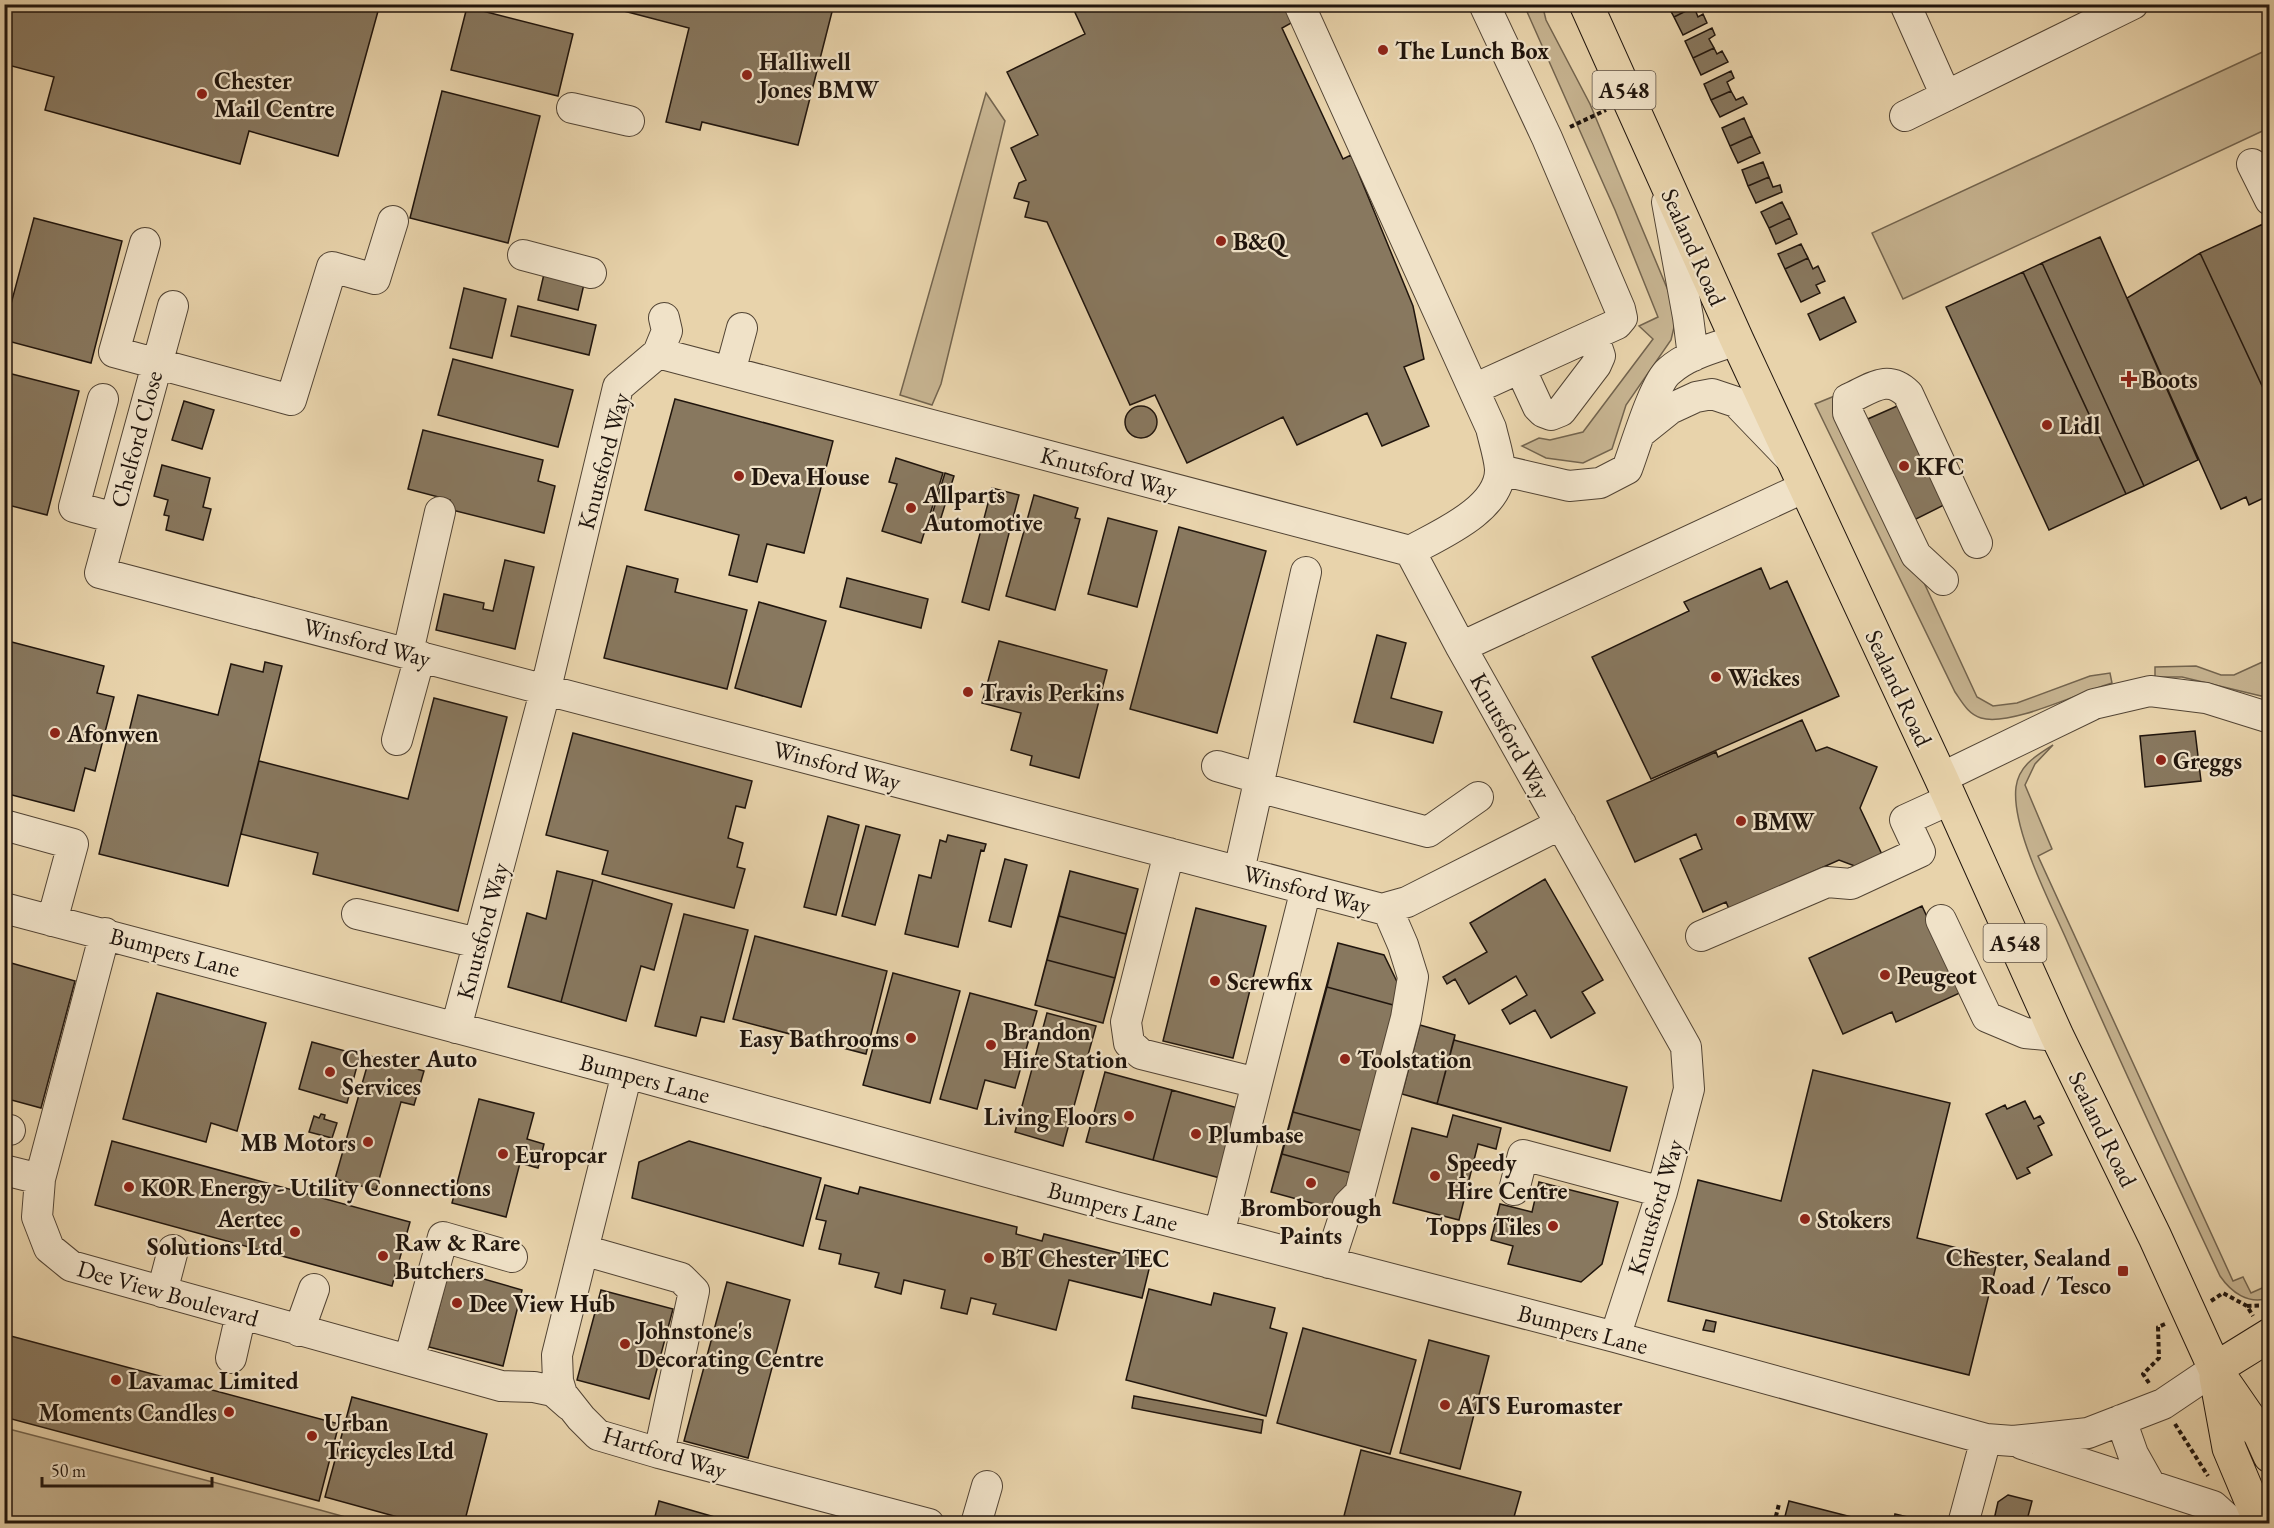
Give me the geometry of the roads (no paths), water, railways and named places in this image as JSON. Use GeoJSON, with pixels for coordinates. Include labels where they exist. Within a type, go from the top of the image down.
{"type":"FeatureCollection","features":[{"type":"Feature","properties":{"kind":"main road","name":"Sealand Road"},"geometry":{"type":"LineString","coordinates":[[1586,4],[1662,176],[1946,788],[2057,1036],[2155,1237],[2215,1370],[2260,1434],[2270,1456]]}},
{"type":"Feature","properties":{"kind":"main road"},"geometry":{"type":"LineString","coordinates":[[2215,1370],[2267,1337]]}},
{"type":"Feature","properties":{"kind":"main road","name":"Sealand Road"},"geometry":{"type":"LineString","coordinates":[[2215,1370],[2229,1448],[2261,1524]]}},
{"type":"Feature","properties":{"kind":"street"},"geometry":{"type":"LineString","coordinates":[[1299,4],[1491,428],[1500,470],[1496,488],[1479,510],[1410,550]]}},
{"type":"Feature","properties":{"kind":"street"},"geometry":{"type":"LineString","coordinates":[[1474,389],[1617,324],[1622,318],[1547,138],[1484,4]]}},
{"type":"Feature","properties":{"kind":"street"},"geometry":{"type":"LineString","coordinates":[[1905,4],[1946,96]]}},
{"type":"Feature","properties":{"kind":"street"},"geometry":{"type":"LineString","coordinates":[[1905,116],[2133,4]]}},
{"type":"Feature","properties":{"kind":"street"},"geometry":{"type":"LineString","coordinates":[[572,108],[629,121]]}},
{"type":"Feature","properties":{"kind":"street"},"geometry":{"type":"LineString","coordinates":[[2252,164],[2270,200]]}},
{"type":"Feature","properties":{"kind":"street"},"geometry":{"type":"LineString","coordinates":[[1662,176],[1693,356]]}},
{"type":"Feature","properties":{"kind":"street"},"geometry":{"type":"LineString","coordinates":[[145,243],[114,352],[291,400],[332,267],[375,279],[393,221]]}},
{"type":"Feature","properties":{"kind":"street"},"geometry":{"type":"LineString","coordinates":[[523,255],[591,273]]}},
{"type":"Feature","properties":{"kind":"street","name":"Chelford Close"},"geometry":{"type":"LineString","coordinates":[[100,573],[173,306]]}},
{"type":"Feature","properties":{"kind":"street"},"geometry":{"type":"LineString","coordinates":[[658,353],[667,331],[664,318]]}},
{"type":"Feature","properties":{"kind":"street"},"geometry":{"type":"LineString","coordinates":[[730,372],[742,328]]}},
{"type":"Feature","properties":{"kind":"street"},"geometry":{"type":"LineString","coordinates":[[1520,368],[1543,412],[1551,415],[1561,411],[1596,365],[1600,356],[1593,335]]}},
{"type":"Feature","properties":{"kind":"street"},"geometry":{"type":"LineString","coordinates":[[1500,470],[1569,486],[1600,483],[1627,469],[1656,389],[1668,371],[1693,356],[1737,339]]}},
{"type":"Feature","properties":{"kind":"street","name":"Knutsford Way"},"geometry":{"type":"LineString","coordinates":[[456,1028],[546,688],[618,387],[658,353],[1410,550],[1461,647],[1686,1047],[1689,1089],[1662,1192],[1615,1337]]}},
{"type":"Feature","properties":{"kind":"street"},"geometry":{"type":"LineString","coordinates":[[1943,580],[1916,555],[1848,413],[1848,399],[1886,382],[1899,385],[1908,394],[1977,543]]}},
{"type":"Feature","properties":{"kind":"street"},"geometry":{"type":"LineString","coordinates":[[1461,647],[1799,474],[1736,402],[1712,394],[1696,397],[1670,409],[1640,433]]}},
{"type":"Feature","properties":{"kind":"street"},"geometry":{"type":"LineString","coordinates":[[103,399],[74,507],[115,518]]}},
{"type":"Feature","properties":{"kind":"street"},"geometry":{"type":"LineString","coordinates":[[397,740],[440,512]]}},
{"type":"Feature","properties":{"kind":"street"},"geometry":{"type":"LineString","coordinates":[[1239,871],[1306,572]]}},
{"type":"Feature","properties":{"kind":"street","name":"Winsford Way"},"geometry":{"type":"LineString","coordinates":[[100,573],[546,688],[1382,909],[1407,902],[1561,824]]}},
{"type":"Feature","properties":{"kind":"street"},"geometry":{"type":"LineString","coordinates":[[1701,936],[1827,882],[1851,884],[1920,852],[1905,820],[1946,788],[2094,704],[2150,691],[2206,698],[2270,718]]}},
{"type":"Feature","properties":{"kind":"street"},"geometry":{"type":"LineString","coordinates":[[1217,766],[1259,782],[1428,832],[1478,797]]}},
{"type":"Feature","properties":{"kind":"street"},"geometry":{"type":"LineString","coordinates":[[4,825],[73,844],[52,921]]}},
{"type":"Feature","properties":{"kind":"street"},"geometry":{"type":"LineString","coordinates":[[1170,853],[1126,1022],[1129,1043],[1141,1054],[1257,1083]]}},
{"type":"Feature","properties":{"kind":"street"},"geometry":{"type":"LineString","coordinates":[[1219,1234],[1306,889]]}},
{"type":"Feature","properties":{"kind":"street","name":"Bumpers Lane"},"geometry":{"type":"LineString","coordinates":[[4,908],[627,1072],[1219,1234],[2000,1440],[2088,1433],[2163,1404],[2215,1370]]}},
{"type":"Feature","properties":{"kind":"street"},"geometry":{"type":"LineString","coordinates":[[1329,1263],[1347,1205],[1360,1193],[1406,1018],[1413,977],[1403,945],[1387,908]]}},
{"type":"Feature","properties":{"kind":"street"},"geometry":{"type":"LineString","coordinates":[[357,914],[478,943]]}},
{"type":"Feature","properties":{"kind":"street"},"geometry":{"type":"LineString","coordinates":[[1941,920],[1987,1017],[2025,1034],[2057,1036]]}},
{"type":"Feature","properties":{"kind":"street","name":"Dee View Boulevard"},"geometry":{"type":"LineString","coordinates":[[105,933],[40,1179],[37,1217],[49,1248],[71,1266],[501,1386],[534,1387],[553,1391],[569,1405]]}},
{"type":"Feature","properties":{"kind":"street","name":"Hartford Way"},"geometry":{"type":"LineString","coordinates":[[627,1072],[557,1355],[558,1381],[569,1405],[598,1435],[929,1524]]}},
{"type":"Feature","properties":{"kind":"street"},"geometry":{"type":"LineString","coordinates":[[1514,1190],[1523,1155],[1662,1192]]}},
{"type":"Feature","properties":{"kind":"street"},"geometry":{"type":"LineString","coordinates":[[4,1170],[40,1179]]}},
{"type":"Feature","properties":{"kind":"street"},"geometry":{"type":"LineString","coordinates":[[409,1360],[443,1237],[512,1257]]}},
{"type":"Feature","properties":{"kind":"street"},"geometry":{"type":"LineString","coordinates":[[162,1292],[173,1250]]}},
{"type":"Feature","properties":{"kind":"street"},"geometry":{"type":"LineString","coordinates":[[583,1250],[681,1278],[693,1292],[659,1453]]}},
{"type":"Feature","properties":{"kind":"street"},"geometry":{"type":"LineString","coordinates":[[299,1331],[314,1289]]}},
{"type":"Feature","properties":{"kind":"street"},"geometry":{"type":"LineString","coordinates":[[231,1358],[241,1314]]}},
{"type":"Feature","properties":{"kind":"street"},"geometry":{"type":"LineString","coordinates":[[2121,1420],[2133,1454],[2151,1486]]}},
{"type":"Feature","properties":{"kind":"street"},"geometry":{"type":"LineString","coordinates":[[1963,1524],[2000,1440],[2213,1506],[2233,1524]]}},
{"type":"Feature","properties":{"kind":"street"},"geometry":{"type":"LineString","coordinates":[[976,1524],[987,1486]]}},
{"type":"Feature","properties":{"kind":"place","name":"The Lunch Box"},"geometry":{"type":"Point","coordinates":[1383,50]}},
{"type":"Feature","properties":{"kind":"place","name":"Halliwell Jones BMW"},"geometry":{"type":"Point","coordinates":[747,75]}},
{"type":"Feature","properties":{"kind":"place","name":"Chester Mail Centre"},"geometry":{"type":"Point","coordinates":[202,94]}},
{"type":"Feature","properties":{"kind":"place","name":"B&Q"},"geometry":{"type":"Point","coordinates":[1221,241]}},
{"type":"Feature","properties":{"kind":"place","name":"Boots"},"geometry":{"type":"Point","coordinates":[2129,379]}},
{"type":"Feature","properties":{"kind":"place","name":"Lidl"},"geometry":{"type":"Point","coordinates":[2047,425]}},
{"type":"Feature","properties":{"kind":"place","name":"KFC"},"geometry":{"type":"Point","coordinates":[1904,466]}},
{"type":"Feature","properties":{"kind":"place","name":"Deva House"},"geometry":{"type":"Point","coordinates":[739,476]}},
{"type":"Feature","properties":{"kind":"place","name":"Allparts Automotive"},"geometry":{"type":"Point","coordinates":[911,508]}},
{"type":"Feature","properties":{"kind":"place","name":"Wickes"},"geometry":{"type":"Point","coordinates":[1716,677]}},
{"type":"Feature","properties":{"kind":"place","name":"Travis Perkins"},"geometry":{"type":"Point","coordinates":[968,692]}},
{"type":"Feature","properties":{"kind":"place","name":"Afonwen"},"geometry":{"type":"Point","coordinates":[55,733]}},
{"type":"Feature","properties":{"kind":"place","name":"Greggs"},"geometry":{"type":"Point","coordinates":[2161,760]}},
{"type":"Feature","properties":{"kind":"place","name":"BMW"},"geometry":{"type":"Point","coordinates":[1741,821]}},
{"type":"Feature","properties":{"kind":"place","name":"Peugeot"},"geometry":{"type":"Point","coordinates":[1885,975]}},
{"type":"Feature","properties":{"kind":"place","name":"Screwfix"},"geometry":{"type":"Point","coordinates":[1215,981]}},
{"type":"Feature","properties":{"kind":"place","name":"Easy Bathrooms"},"geometry":{"type":"Point","coordinates":[911,1038]}},
{"type":"Feature","properties":{"kind":"place","name":"Brandon Hire Station"},"geometry":{"type":"Point","coordinates":[991,1045]}},
{"type":"Feature","properties":{"kind":"place","name":"Toolstation"},"geometry":{"type":"Point","coordinates":[1345,1059]}},
{"type":"Feature","properties":{"kind":"place","name":"Chester Auto Services"},"geometry":{"type":"Point","coordinates":[330,1072]}},
{"type":"Feature","properties":{"kind":"place","name":"Living Floors"},"geometry":{"type":"Point","coordinates":[1129,1116]}},
{"type":"Feature","properties":{"kind":"place","name":"Plumbase"},"geometry":{"type":"Point","coordinates":[1196,1134]}},
{"type":"Feature","properties":{"kind":"place","name":"MB Motors"},"geometry":{"type":"Point","coordinates":[368,1142]}},
{"type":"Feature","properties":{"kind":"place","name":"Europcar"},"geometry":{"type":"Point","coordinates":[503,1154]}},
{"type":"Feature","properties":{"kind":"place","name":"Speedy Hire Centre"},"geometry":{"type":"Point","coordinates":[1435,1176]}},
{"type":"Feature","properties":{"kind":"place","name":"Bromborough Paints"},"geometry":{"type":"Point","coordinates":[1311,1183]}},
{"type":"Feature","properties":{"kind":"place","name":"KOR Energy - Utility Connections"},"geometry":{"type":"Point","coordinates":[129,1187]}},
{"type":"Feature","properties":{"kind":"place","name":"Stokers"},"geometry":{"type":"Point","coordinates":[1805,1219]}},
{"type":"Feature","properties":{"kind":"place","name":"Topps Tiles"},"geometry":{"type":"Point","coordinates":[1553,1226]}},
{"type":"Feature","properties":{"kind":"place","name":"Aertec Solutions Ltd"},"geometry":{"type":"Point","coordinates":[295,1232]}},
{"type":"Feature","properties":{"kind":"place","name":"Raw & Rare Butchers"},"geometry":{"type":"Point","coordinates":[383,1256]}},
{"type":"Feature","properties":{"kind":"place","name":"BT Chester TEC"},"geometry":{"type":"Point","coordinates":[989,1258]}},
{"type":"Feature","properties":{"kind":"place","name":"Chester, Sealand Road / Tesco"},"geometry":{"type":"Point","coordinates":[2123,1271]}},
{"type":"Feature","properties":{"kind":"place","name":"Dee View Hub"},"geometry":{"type":"Point","coordinates":[457,1303]}},
{"type":"Feature","properties":{"kind":"place","name":"Johnstone's Decorating Centre"},"geometry":{"type":"Point","coordinates":[625,1344]}},
{"type":"Feature","properties":{"kind":"place","name":"Lavamac Limited"},"geometry":{"type":"Point","coordinates":[116,1380]}},
{"type":"Feature","properties":{"kind":"place","name":"ATS Euromaster"},"geometry":{"type":"Point","coordinates":[1445,1405]}},
{"type":"Feature","properties":{"kind":"place","name":"Moments Candles"},"geometry":{"type":"Point","coordinates":[229,1412]}},
{"type":"Feature","properties":{"kind":"place","name":"Urban Tricycles Ltd"},"geometry":{"type":"Point","coordinates":[312,1436]}}]}
